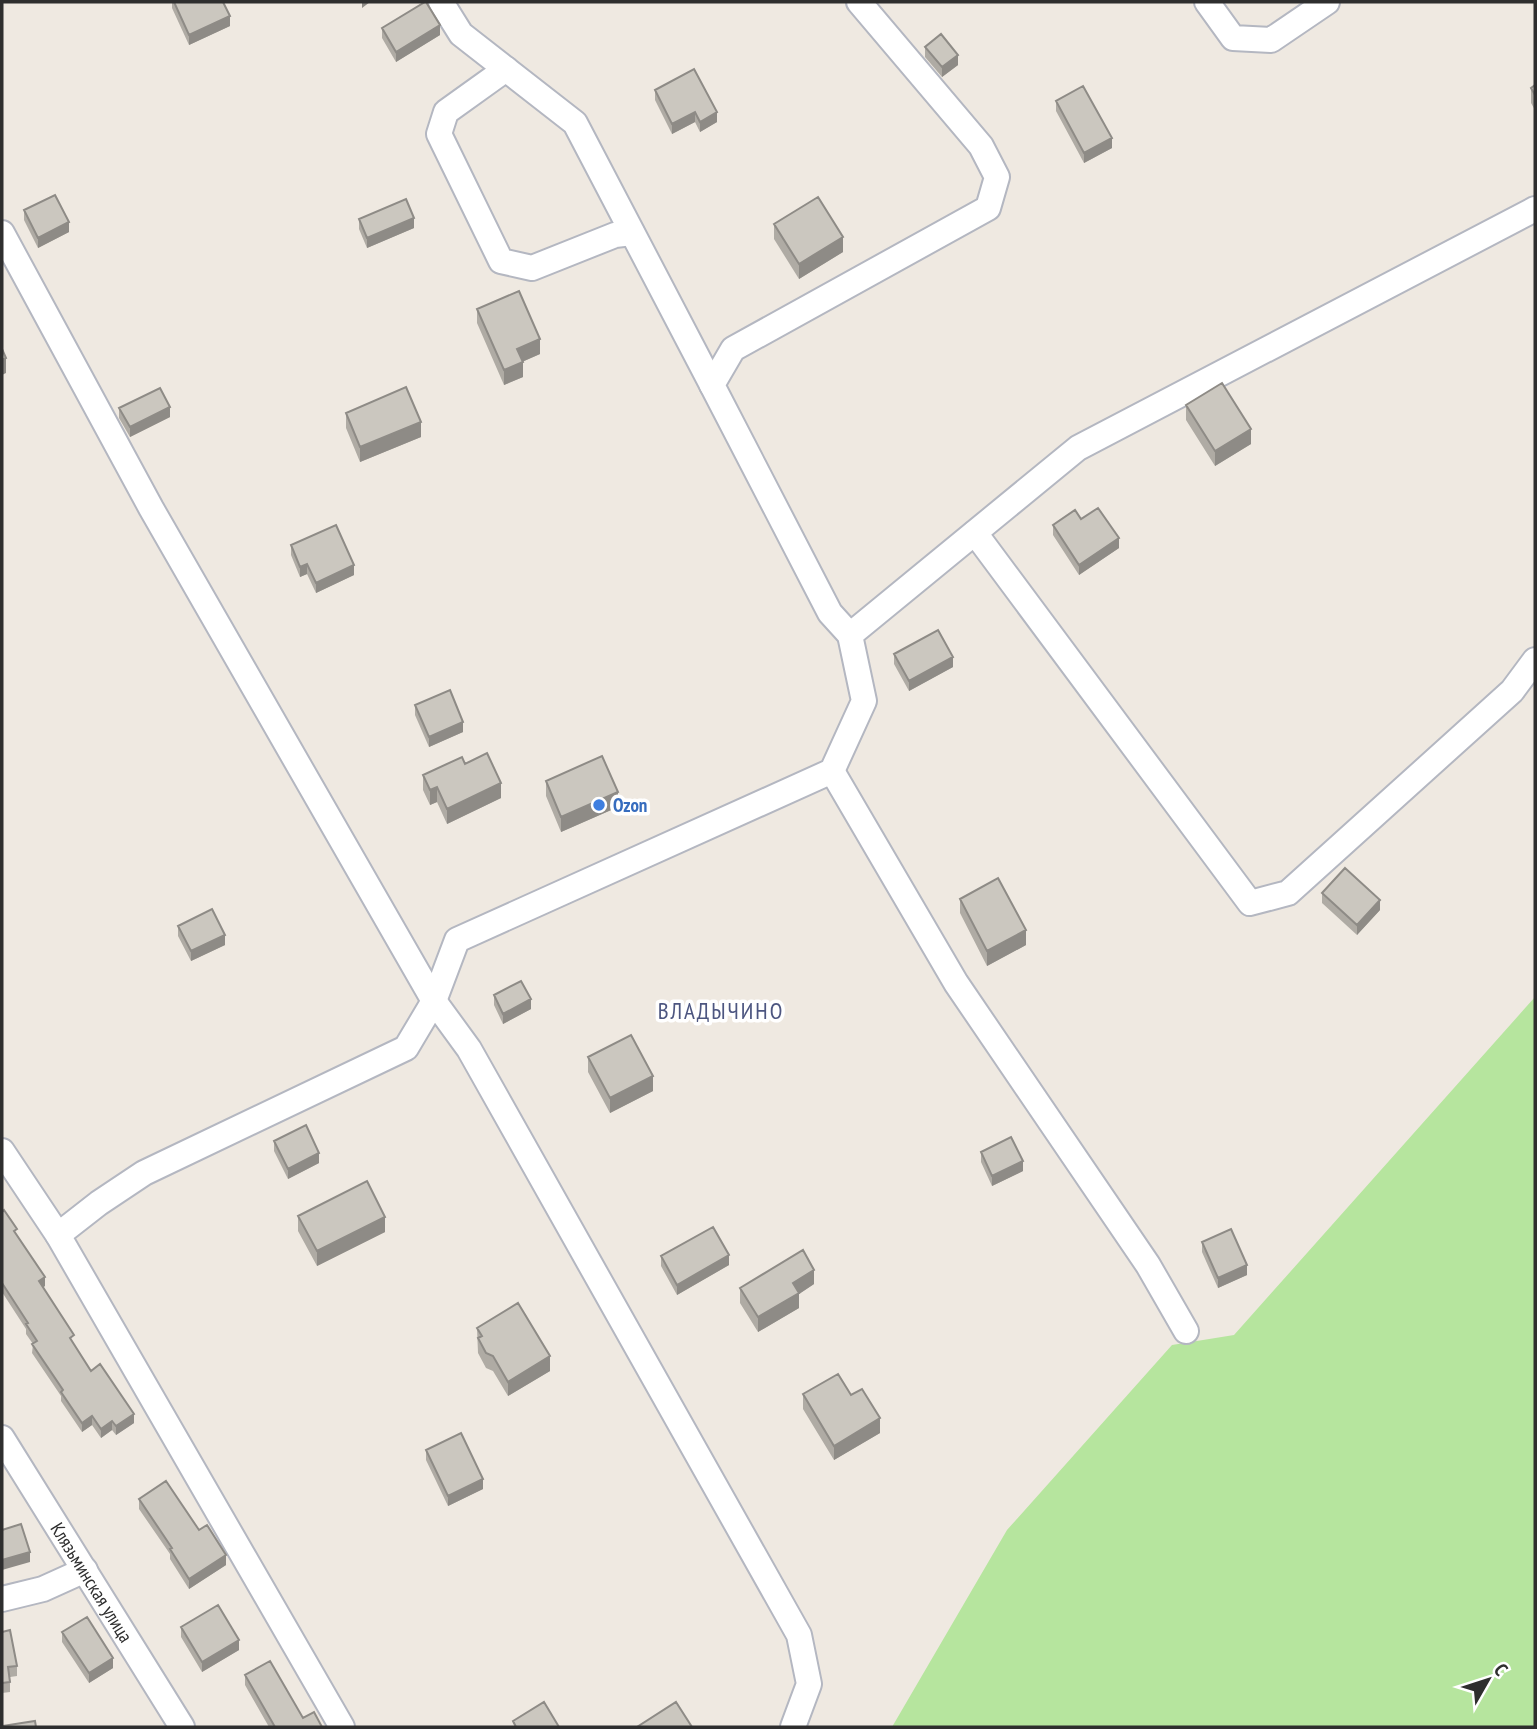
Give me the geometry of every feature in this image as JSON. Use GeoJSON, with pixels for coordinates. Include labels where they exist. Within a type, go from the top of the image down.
{"type":"FeatureCollection","features":[{"type":"Feature","properties":{"kind":"street"},"geometry":{"type":"LineString","coordinates":[[58,1235],[99,1203],[144,1174],[406,1048],[434,1001],[457,940],[832,771],[864,701],[850,635],[830,613],[575,124],[461,34],[441,2]]}},
{"type":"Feature","properties":{"kind":"street"},"geometry":{"type":"LineString","coordinates":[[712,385],[733,349],[988,208],[997,177],[981,146],[859,2]]}},
{"type":"Feature","properties":{"kind":"street"},"geometry":{"type":"LineString","coordinates":[[1207,2],[1233,38],[1271,40],[1327,2]]}},
{"type":"Feature","properties":{"kind":"street"},"geometry":{"type":"LineString","coordinates":[[506,69],[446,112],[439,134],[502,261],[532,268],[615,234],[632,233]]}},
{"type":"Feature","properties":{"kind":"street"},"geometry":{"type":"LineString","coordinates":[[850,635],[1078,448],[1535,210]]}},
{"type":"Feature","properties":{"kind":"street"},"geometry":{"type":"LineString","coordinates":[[2,233],[151,508],[434,1001],[469,1049],[799,1635],[809,1684],[793,1727]]}},
{"type":"Feature","properties":{"kind":"street"},"geometry":{"type":"LineString","coordinates":[[975,533],[1250,903],[1288,893],[1512,691],[1535,660]]}},
{"type":"Feature","properties":{"kind":"street"},"geometry":{"type":"LineString","coordinates":[[832,771],[956,983],[1148,1265],[1186,1331]]}},
{"type":"Feature","properties":{"kind":"street"},"geometry":{"type":"LineString","coordinates":[[2,1151],[58,1235],[342,1727]]}},
{"type":"Feature","properties":{"kind":"street","name":"Клязьминская улица"},"geometry":{"type":"LineString","coordinates":[[2,1438],[182,1727]]}},
{"type":"Feature","properties":{"kind":"street"},"geometry":{"type":"LineString","coordinates":[[2,1599],[43,1589],[85,1570]]}},
{"type":"Feature","properties":{"kind":"green space"},"geometry":{"type":"Polygon","coordinates":[[[1535,997],[1535,1727],[892,1727],[1007,1530],[1172,1345],[1234,1335],[1535,997]]]}},
{"type":"Feature","properties":{"kind":"building"},"geometry":{"type":"Polygon","coordinates":[[[174,2],[223,2],[230,16],[189,35],[174,2]]]}},
{"type":"Feature","properties":{"kind":"building"},"geometry":{"type":"Polygon","coordinates":[[[426,2],[440,25],[396,52],[382,28],[426,2]]]}},
{"type":"Feature","properties":{"kind":"building"},"geometry":{"type":"Polygon","coordinates":[[[941,34],[958,55],[942,67],[925,47],[941,34]]]}},
{"type":"Feature","properties":{"kind":"building"},"geometry":{"type":"Polygon","coordinates":[[[694,69],[717,112],[700,122],[695,112],[672,124],[655,90],[694,69]]]}},
{"type":"Feature","properties":{"kind":"building"},"geometry":{"type":"Polygon","coordinates":[[[1083,86],[1112,138],[1084,153],[1056,101],[1083,86]]]}},
{"type":"Feature","properties":{"kind":"building"},"geometry":{"type":"Polygon","coordinates":[[[55,195],[69,222],[38,238],[24,210],[55,195]]]}},
{"type":"Feature","properties":{"kind":"building"},"geometry":{"type":"Polygon","coordinates":[[[818,197],[843,237],[799,264],[774,224],[818,197]]]}},
{"type":"Feature","properties":{"kind":"building"},"geometry":{"type":"Polygon","coordinates":[[[406,199],[414,218],[367,238],[359,219],[406,199]]]}},
{"type":"Feature","properties":{"kind":"building"},"geometry":{"type":"Polygon","coordinates":[[[519,291],[540,339],[517,349],[523,362],[504,370],[477,309],[519,291]]]}},
{"type":"Feature","properties":{"kind":"building"},"geometry":{"type":"Polygon","coordinates":[[[1222,383],[1251,429],[1215,451],[1186,405],[1222,383]]]}},
{"type":"Feature","properties":{"kind":"building"},"geometry":{"type":"Polygon","coordinates":[[[406,387],[421,422],[360,447],[346,413],[406,387]]]}},
{"type":"Feature","properties":{"kind":"building"},"geometry":{"type":"Polygon","coordinates":[[[160,388],[170,407],[130,427],[119,408],[160,388]]]}},
{"type":"Feature","properties":{"kind":"building"},"geometry":{"type":"Polygon","coordinates":[[[1098,508],[1119,538],[1079,565],[1053,525],[1075,510],[1081,519],[1098,508]]]}},
{"type":"Feature","properties":{"kind":"building"},"geometry":{"type":"Polygon","coordinates":[[[336,525],[354,565],[316,583],[307,564],[300,567],[291,545],[336,525]]]}},
{"type":"Feature","properties":{"kind":"building"},"geometry":{"type":"Polygon","coordinates":[[[938,630],[953,657],[909,681],[894,654],[938,630]]]}},
{"type":"Feature","properties":{"kind":"building"},"geometry":{"type":"Polygon","coordinates":[[[450,690],[463,722],[429,737],[415,705],[450,690]]]}},
{"type":"Feature","properties":{"kind":"building"},"geometry":{"type":"Polygon","coordinates":[[[487,753],[501,783],[447,809],[437,787],[430,790],[423,775],[462,757],[465,764],[487,753]]]}},
{"type":"Feature","properties":{"kind":"building"},"geometry":{"type":"Polygon","coordinates":[[[602,756],[618,792],[561,817],[546,781],[602,756]]]}},
{"type":"Feature","properties":{"kind":"building"},"geometry":{"type":"Polygon","coordinates":[[[1345,868],[1380,900],[1357,925],[1322,893],[1345,868]]]}},
{"type":"Feature","properties":{"kind":"building"},"geometry":{"type":"Polygon","coordinates":[[[998,878],[1026,930],[987,951],[960,899],[998,878]]]}},
{"type":"Feature","properties":{"kind":"building"},"geometry":{"type":"Polygon","coordinates":[[[212,909],[225,935],[191,951],[178,926],[212,909]]]}},
{"type":"Feature","properties":{"kind":"building"},"geometry":{"type":"Polygon","coordinates":[[[521,981],[531,999],[503,1014],[494,995],[521,981]]]}},
{"type":"Feature","properties":{"kind":"building"},"geometry":{"type":"Polygon","coordinates":[[[631,1035],[653,1076],[610,1098],[588,1057],[631,1035]]]}},
{"type":"Feature","properties":{"kind":"building"},"geometry":{"type":"Polygon","coordinates":[[[306,1125],[319,1153],[288,1169],[274,1141],[306,1125]]]}},
{"type":"Feature","properties":{"kind":"building"},"geometry":{"type":"Polygon","coordinates":[[[1011,1137],[1023,1161],[992,1176],[981,1152],[1011,1137]]]}},
{"type":"Feature","properties":{"kind":"building"},"geometry":{"type":"Polygon","coordinates":[[[367,1181],[385,1217],[317,1251],[298,1216],[367,1181]]]}},
{"type":"Feature","properties":{"kind":"building"},"geometry":{"type":"Polygon","coordinates":[[[4,1210],[17,1229],[14,1231],[45,1277],[39,1281],[74,1335],[70,1338],[91,1371],[100,1364],[134,1414],[116,1426],[112,1421],[101,1429],[92,1416],[82,1423],[32,1344],[37,1341],[2,1283],[4,1210]]]}},
{"type":"Feature","properties":{"kind":"building"},"geometry":{"type":"Polygon","coordinates":[[[713,1227],[729,1255],[677,1285],[661,1256],[713,1227]]]}},
{"type":"Feature","properties":{"kind":"building"},"geometry":{"type":"Polygon","coordinates":[[[1231,1229],[1247,1265],[1218,1278],[1202,1242],[1231,1229]]]}},
{"type":"Feature","properties":{"kind":"building"},"geometry":{"type":"Polygon","coordinates":[[[803,1250],[814,1270],[793,1283],[799,1293],[758,1317],[740,1288],[803,1250]]]}},
{"type":"Feature","properties":{"kind":"building"},"geometry":{"type":"Polygon","coordinates":[[[518,1303],[550,1356],[508,1382],[493,1356],[486,1353],[478,1338],[482,1336],[477,1328],[518,1303]]]}},
{"type":"Feature","properties":{"kind":"building"},"geometry":{"type":"Polygon","coordinates":[[[838,1374],[851,1395],[862,1389],[880,1418],[834,1446],[803,1394],[838,1374]]]}},
{"type":"Feature","properties":{"kind":"building"},"geometry":{"type":"Polygon","coordinates":[[[461,1433],[483,1479],[448,1496],[426,1450],[461,1433]]]}},
{"type":"Feature","properties":{"kind":"building"},"geometry":{"type":"Polygon","coordinates":[[[166,1481],[199,1530],[207,1525],[226,1555],[189,1579],[139,1499],[166,1481]]]}},
{"type":"Feature","properties":{"kind":"building"},"geometry":{"type":"Polygon","coordinates":[[[21,1524],[30,1552],[2,1560],[2,1530],[21,1524]]]}},
{"type":"Feature","properties":{"kind":"building"},"geometry":{"type":"Polygon","coordinates":[[[218,1605],[239,1640],[202,1662],[181,1627],[218,1605]]]}},
{"type":"Feature","properties":{"kind":"building"},"geometry":{"type":"Polygon","coordinates":[[[87,1617],[113,1658],[89,1673],[62,1632],[87,1617]]]}},
{"type":"Feature","properties":{"kind":"building"},"geometry":{"type":"Polygon","coordinates":[[[10,1630],[17,1666],[8,1667],[10,1682],[2,1683],[2,1632],[10,1630]]]}},
{"type":"Feature","properties":{"kind":"building"},"geometry":{"type":"Polygon","coordinates":[[[270,1661],[303,1718],[314,1712],[322,1727],[275,1727],[245,1675],[270,1661]]]}},
{"type":"Feature","properties":{"kind":"building"},"geometry":{"type":"Polygon","coordinates":[[[544,1702],[559,1727],[516,1727],[513,1721],[544,1702]]]}},
{"type":"Feature","properties":{"kind":"building"},"geometry":{"type":"Polygon","coordinates":[[[676,1702],[692,1727],[637,1727],[676,1702]]]}},
{"type":"Feature","properties":{"kind":"building"},"geometry":{"type":"Polygon","coordinates":[[[35,1721],[36,1727],[2,1727],[2,1726],[35,1721]]]}},
{"type":"Feature","properties":{"kind":"place","name":"Ozon"},"geometry":{"type":"Point","coordinates":[599,805]}},
{"type":"Feature","properties":{"kind":"district","name":"ВЛАДЫЧИНО"},"geometry":{"type":"Point","coordinates":[721,1010]}}]}
